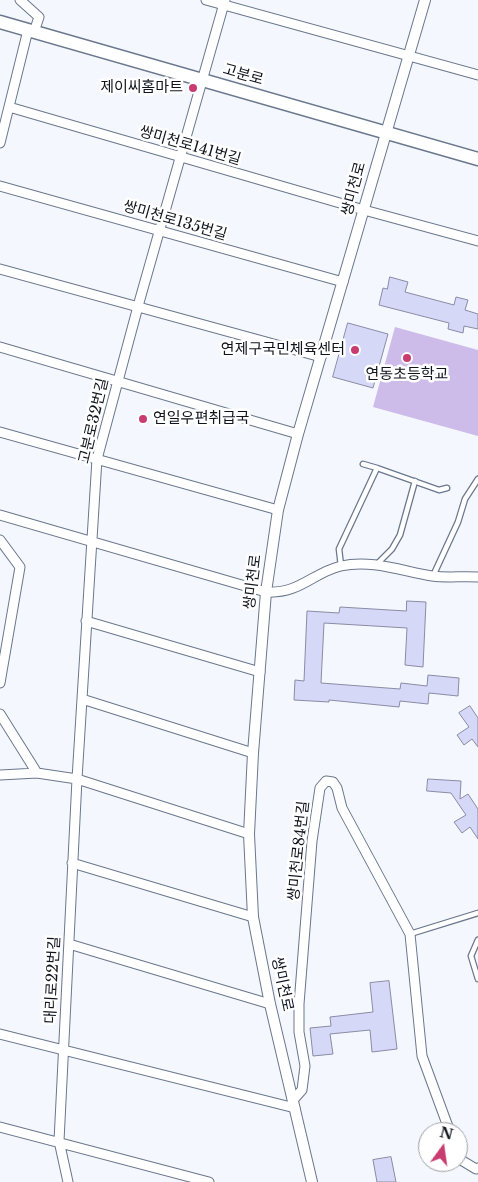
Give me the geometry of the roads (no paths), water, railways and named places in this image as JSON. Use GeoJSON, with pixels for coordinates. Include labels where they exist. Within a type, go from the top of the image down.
{"type":"FeatureCollection","features":[{"type":"Feature","properties":{"kind":"main road","name":"고분로"},"geometry":{"type":"LineString","coordinates":[[0,22],[478,159]]}},
{"type":"Feature","properties":{"kind":"street"},"geometry":{"type":"LineString","coordinates":[[0,144],[3,125],[31,31],[39,18],[20,0]]}},
{"type":"Feature","properties":{"kind":"street"},"geometry":{"type":"LineString","coordinates":[[206,0],[225,3],[478,75]]}},
{"type":"Feature","properties":{"kind":"street","name":"쌍미천로"},"geometry":{"type":"LineString","coordinates":[[312,1182],[270,1004],[253,917],[248,834],[266,592],[278,510],[298,434],[425,0]]}},
{"type":"Feature","properties":{"kind":"street","name":"고분로32번길"},"geometry":{"type":"LineString","coordinates":[[76,779],[97,459],[180,157],[225,3]]}},
{"type":"Feature","properties":{"kind":"street","name":"쌍미천로141번길"},"geometry":{"type":"LineString","coordinates":[[9,107],[364,210],[478,241]]}},
{"type":"Feature","properties":{"kind":"street","name":"쌍미천로135번길"},"geometry":{"type":"LineString","coordinates":[[0,186],[344,282]]}},
{"type":"Feature","properties":{"kind":"street"},"geometry":{"type":"LineString","coordinates":[[0,269],[321,357]]}},
{"type":"Feature","properties":{"kind":"street"},"geometry":{"type":"LineString","coordinates":[[0,347],[298,434]]}},
{"type":"Feature","properties":{"kind":"street"},"geometry":{"type":"LineString","coordinates":[[0,432],[278,510]]}},
{"type":"Feature","properties":{"kind":"street"},"geometry":{"type":"LineString","coordinates":[[0,515],[266,592],[280,593],[300,587],[325,572],[341,566],[370,564],[433,576],[478,577]]}},
{"type":"Feature","properties":{"kind":"street"},"geometry":{"type":"LineString","coordinates":[[0,540],[20,567],[1,667],[0,683]]}},
{"type":"Feature","properties":{"kind":"street"},"geometry":{"type":"LineString","coordinates":[[86,621],[260,672]]}},
{"type":"Feature","properties":{"kind":"street"},"geometry":{"type":"LineString","coordinates":[[82,699],[253,753]]}},
{"type":"Feature","properties":{"kind":"street"},"geometry":{"type":"LineString","coordinates":[[0,714],[37,773]]}},
{"type":"Feature","properties":{"kind":"street"},"geometry":{"type":"LineString","coordinates":[[0,775],[37,773],[76,779],[248,834]]}},
{"type":"Feature","properties":{"kind":"street","name":"대리로22번길"},"geometry":{"type":"LineString","coordinates":[[68,1182],[59,1141],[76,779]]}},
{"type":"Feature","properties":{"kind":"street","name":"쌍미천로84번길"},"geometry":{"type":"LineString","coordinates":[[294,1104],[302,1090],[306,1066],[299,1032],[299,1004],[312,841],[320,788],[326,781],[333,782],[338,788],[342,808],[410,934],[422,1056],[446,1122]]}},
{"type":"Feature","properties":{"kind":"street"},"geometry":{"type":"LineString","coordinates":[[72,863],[253,917]]}},
{"type":"Feature","properties":{"kind":"street"},"geometry":{"type":"LineString","coordinates":[[68,944],[270,1004]]}},
{"type":"Feature","properties":{"kind":"street"},"geometry":{"type":"LineString","coordinates":[[0,1034],[294,1104]]}},
{"type":"Feature","properties":{"kind":"street"},"geometry":{"type":"LineString","coordinates":[[0,1126],[209,1182]]}},
{"type":"Feature","properties":{"kind":"lane"},"geometry":{"type":"LineString","coordinates":[[363,464],[439,490],[447,488]]}},
{"type":"Feature","properties":{"kind":"lane"},"geometry":{"type":"LineString","coordinates":[[341,566],[339,548],[377,468]]}},
{"type":"Feature","properties":{"kind":"lane"},"geometry":{"type":"LineString","coordinates":[[433,576],[458,522],[465,499],[478,480]]}},
{"type":"Feature","properties":{"kind":"lane"},"geometry":{"type":"LineString","coordinates":[[376,565],[392,549],[400,535],[415,481]]}},
{"type":"Feature","properties":{"kind":"lane"},"geometry":{"type":"LineString","coordinates":[[410,934],[478,913]]}},
{"type":"Feature","properties":{"kind":"lane"},"geometry":{"type":"LineString","coordinates":[[478,940],[471,956],[478,979]]}},
{"type":"Feature","properties":{"kind":"place","name":"제이씨홈마트"},"geometry":{"type":"Point","coordinates":[193,88]}},
{"type":"Feature","properties":{"kind":"place","name":"연제구국민체육센터"},"geometry":{"type":"Point","coordinates":[355,350]}},
{"type":"Feature","properties":{"kind":"place","name":"연동초등학교"},"geometry":{"type":"Point","coordinates":[407,358]}},
{"type":"Feature","properties":{"kind":"place","name":"연일우편취급국"},"geometry":{"type":"Point","coordinates":[143,419]}}]}
